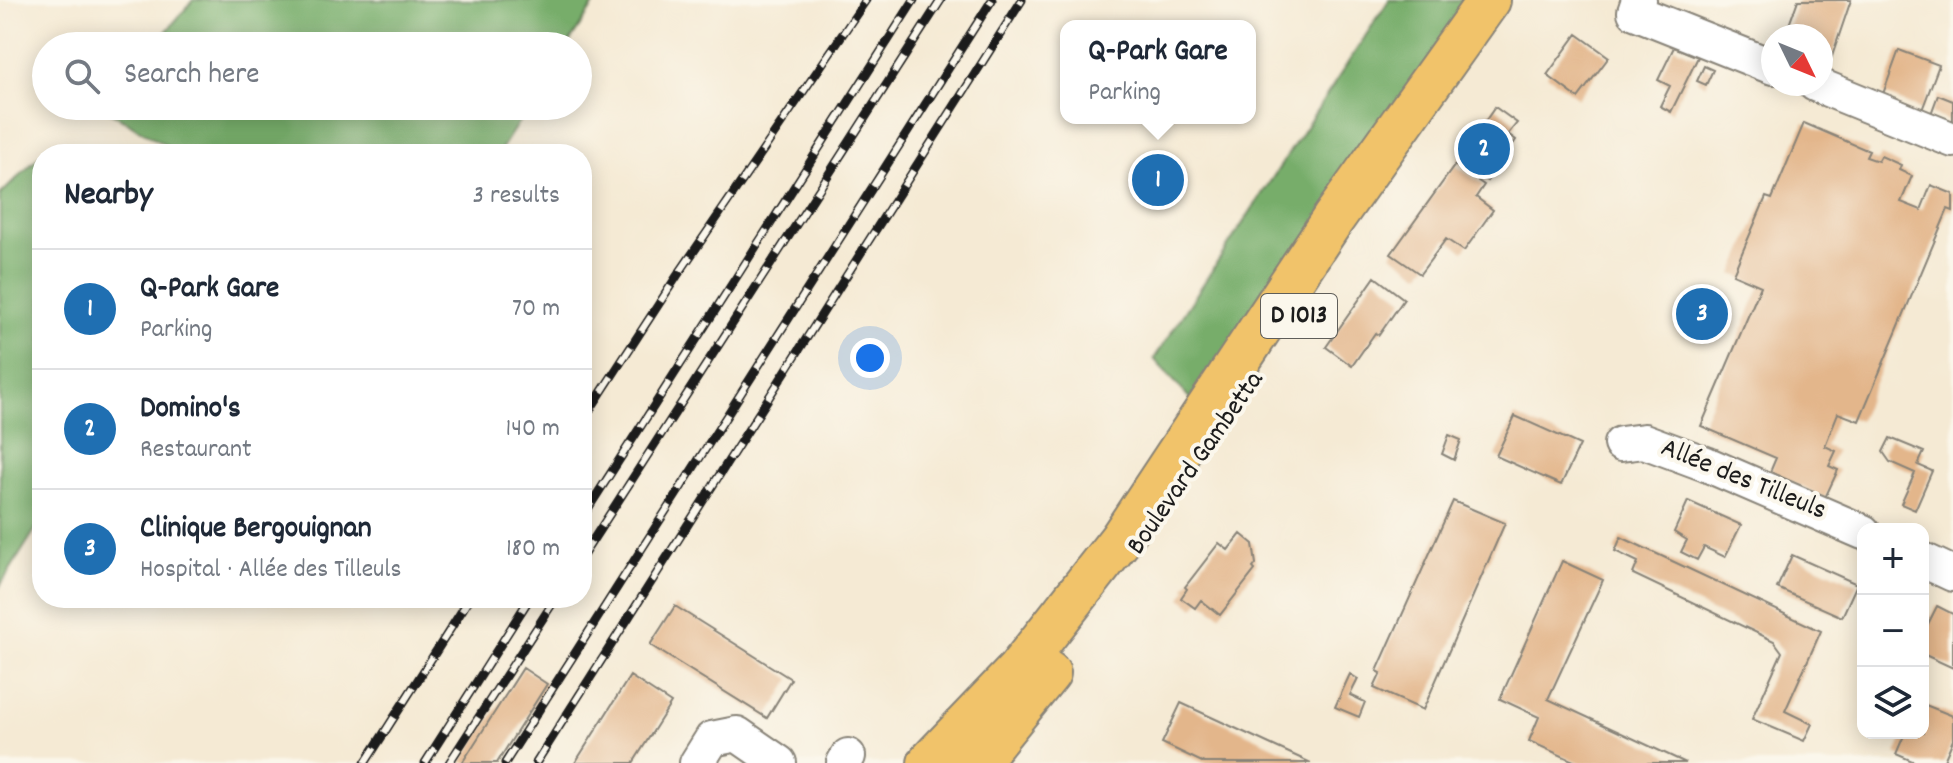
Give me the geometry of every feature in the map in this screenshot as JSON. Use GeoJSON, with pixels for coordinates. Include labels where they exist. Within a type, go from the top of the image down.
{"type":"FeatureCollection","features":[{"type":"Feature","properties":{"kind":"main road","name":"D 1013"},"geometry":{"type":"LineString","coordinates":[[929,763],[1018,670],[1120,540],[1333,219],[1489,0]]}},
{"type":"Feature","properties":{"kind":"main road","name":"Boulevard Gambetta"},"geometry":{"type":"LineString","coordinates":[[976,763],[1080,634],[1519,0]]}},
{"type":"Feature","properties":{"kind":"street"},"geometry":{"type":"LineString","coordinates":[[1639,0],[1635,12],[1761,62]]}},
{"type":"Feature","properties":{"kind":"street"},"geometry":{"type":"LineString","coordinates":[[1833,91],[1953,140]]}},
{"type":"Feature","properties":{"kind":"street","name":"Allée des Tilleuls"},"geometry":{"type":"LineString","coordinates":[[1621,444],[1644,441],[1706,464],[1857,529]]}},
{"type":"Feature","properties":{"kind":"street"},"geometry":{"type":"LineString","coordinates":[[1929,563],[1953,574]]}},
{"type":"Feature","properties":{"kind":"street"},"geometry":{"type":"LineString","coordinates":[[697,763],[712,739],[737,734],[779,763]]}},
{"type":"Feature","properties":{"kind":"green space"},"geometry":{"type":"Polygon","coordinates":[[[193,0],[597,0],[576,32],[166,32],[193,0]]]}},
{"type":"Feature","properties":{"kind":"green space"},"geometry":{"type":"Polygon","coordinates":[[[1389,0],[1476,0],[1192,401],[1154,359],[1389,0]]]}},
{"type":"Feature","properties":{"kind":"green space"},"geometry":{"type":"Polygon","coordinates":[[[124,120],[520,120],[504,144],[163,144],[124,120]]]}},
{"type":"Feature","properties":{"kind":"green space"},"geometry":{"type":"Polygon","coordinates":[[[32,164],[32,535],[0,586],[0,195],[32,164]]]}},
{"type":"Feature","properties":{"kind":"building"},"geometry":{"type":"Polygon","coordinates":[[[1798,0],[1851,0],[1833,53],[1833,24],[1789,24],[1798,0]]]}},
{"type":"Feature","properties":{"kind":"building"},"geometry":{"type":"Polygon","coordinates":[[[1577,34],[1609,57],[1578,98],[1547,75],[1577,34]]]}},
{"type":"Feature","properties":{"kind":"building"},"geometry":{"type":"Polygon","coordinates":[[[1674,47],[1698,57],[1671,112],[1660,106],[1670,86],[1658,80],[1674,47]]]}},
{"type":"Feature","properties":{"kind":"building"},"geometry":{"type":"Polygon","coordinates":[[[1899,50],[1939,65],[1922,110],[1883,94],[1899,50]]]}},
{"type":"Feature","properties":{"kind":"building"},"geometry":{"type":"Polygon","coordinates":[[[1704,66],[1713,70],[1706,85],[1697,81],[1704,66]]]}},
{"type":"Feature","properties":{"kind":"building"},"geometry":{"type":"Polygon","coordinates":[[[1938,95],[1953,101],[1953,123],[1931,114],[1938,95]]]}},
{"type":"Feature","properties":{"kind":"building"},"geometry":{"type":"Polygon","coordinates":[[[1495,107],[1517,123],[1508,134],[1516,140],[1487,181],[1458,161],[1495,107]]]}},
{"type":"Feature","properties":{"kind":"building"},"geometry":{"type":"Polygon","coordinates":[[[1804,123],[1869,151],[1866,157],[1878,161],[1881,156],[1901,165],[1899,170],[1912,176],[1901,202],[1921,210],[1931,185],[1953,194],[1953,211],[1948,209],[1859,421],[1838,413],[1825,446],[1836,451],[1829,466],[1838,470],[1825,498],[1770,472],[1776,458],[1701,426],[1761,286],[1733,274],[1766,197],[1772,199],[1804,123]]]}},
{"type":"Feature","properties":{"kind":"building"},"geometry":{"type":"Polygon","coordinates":[[[1455,165],[1484,185],[1476,197],[1493,210],[1464,251],[1446,239],[1420,274],[1391,254],[1455,165]]]}},
{"type":"Feature","properties":{"kind":"building"},"geometry":{"type":"Polygon","coordinates":[[[1375,277],[1404,299],[1352,366],[1326,347],[1375,277]]]}},
{"type":"Feature","properties":{"kind":"building"},"geometry":{"type":"Polygon","coordinates":[[[1515,416],[1580,445],[1561,485],[1496,456],[1515,416]]]}},
{"type":"Feature","properties":{"kind":"building"},"geometry":{"type":"Polygon","coordinates":[[[1449,435],[1461,440],[1454,460],[1442,454],[1449,435]]]}},
{"type":"Feature","properties":{"kind":"building"},"geometry":{"type":"Polygon","coordinates":[[[1890,438],[1924,452],[1918,465],[1932,471],[1915,510],[1901,504],[1915,473],[1890,462],[1883,452],[1890,438]]]}},
{"type":"Feature","properties":{"kind":"building"},"geometry":{"type":"Polygon","coordinates":[[[1453,501],[1505,523],[1423,710],[1374,688],[1381,673],[1377,671],[1453,501]]]}},
{"type":"Feature","properties":{"kind":"building"},"geometry":{"type":"Polygon","coordinates":[[[1688,501],[1741,525],[1725,557],[1704,547],[1697,560],[1681,552],[1687,540],[1674,532],[1688,501]]]}},
{"type":"Feature","properties":{"kind":"building"},"geometry":{"type":"Polygon","coordinates":[[[1241,534],[1253,544],[1255,570],[1220,615],[1201,600],[1195,608],[1181,598],[1187,589],[1185,587],[1219,543],[1228,550],[1241,534]]]}},
{"type":"Feature","properties":{"kind":"building"},"geometry":{"type":"Polygon","coordinates":[[[1621,537],[1821,631],[1785,711],[1812,724],[1804,741],[1752,719],[1782,652],[1774,641],[1633,574],[1638,562],[1615,551],[1621,537]]]}},
{"type":"Feature","properties":{"kind":"building"},"geometry":{"type":"Polygon","coordinates":[[[1792,555],[1857,584],[1842,617],[1777,588],[1792,555]]]}},
{"type":"Feature","properties":{"kind":"building"},"geometry":{"type":"Polygon","coordinates":[[[1562,561],[1603,580],[1548,699],[1686,763],[1578,763],[1529,741],[1539,717],[1500,699],[1562,561]]]}},
{"type":"Feature","properties":{"kind":"building"},"geometry":{"type":"Polygon","coordinates":[[[675,606],[791,679],[767,718],[650,645],[675,606]]]}},
{"type":"Feature","properties":{"kind":"building"},"geometry":{"type":"Polygon","coordinates":[[[1937,606],[1953,614],[1953,668],[1929,657],[1929,622],[1937,606]]]}},
{"type":"Feature","properties":{"kind":"building"},"geometry":{"type":"Polygon","coordinates":[[[523,668],[547,684],[497,763],[462,763],[523,668]]]}},
{"type":"Feature","properties":{"kind":"building"},"geometry":{"type":"Polygon","coordinates":[[[1350,674],[1358,679],[1350,695],[1365,702],[1359,717],[1335,707],[1350,674]]]}},
{"type":"Feature","properties":{"kind":"building"},"geometry":{"type":"Polygon","coordinates":[[[630,676],[671,703],[633,763],[575,763],[630,676]]]}},
{"type":"Feature","properties":{"kind":"building"},"geometry":{"type":"Polygon","coordinates":[[[1181,703],[1311,763],[1204,763],[1162,743],[1181,703]]]}},
{"type":"Feature","properties":{"kind":"building"},"geometry":{"type":"Polygon","coordinates":[[[1929,706],[1953,716],[1953,740],[1943,763],[1917,763],[1896,754],[1902,739],[1929,739],[1929,706]]]}},
{"type":"Feature","properties":{"kind":"railway"},"geometry":{"type":"LineString","coordinates":[[592,407],[677,276],[866,0]]}},
{"type":"Feature","properties":{"kind":"railway"},"geometry":{"type":"LineString","coordinates":[[592,502],[914,0]]}},
{"type":"Feature","properties":{"kind":"railway"},"geometry":{"type":"LineString","coordinates":[[592,541],[941,0]]}},
{"type":"Feature","properties":{"kind":"railway"},"geometry":{"type":"LineString","coordinates":[[505,763],[992,0]]}},
{"type":"Feature","properties":{"kind":"railway"},"geometry":{"type":"LineString","coordinates":[[536,763],[1022,0]]}},
{"type":"Feature","properties":{"kind":"railway"},"geometry":{"type":"LineString","coordinates":[[365,763],[464,608]]}},
{"type":"Feature","properties":{"kind":"railway"},"geometry":{"type":"LineString","coordinates":[[425,763],[524,608]]}},
{"type":"Feature","properties":{"kind":"railway"},"geometry":{"type":"LineString","coordinates":[[449,763],[550,608]]}},
{"type":"Feature","properties":{"kind":"place","name":"Domino's"},"geometry":{"type":"Point","coordinates":[1484,149]}},
{"type":"Feature","properties":{"kind":"place","name":"Q-Park Gare"},"geometry":{"type":"Point","coordinates":[1158,180]}},
{"type":"Feature","properties":{"kind":"place","name":"Clinique Bergouignan"},"geometry":{"type":"Point","coordinates":[1702,314]}}]}
